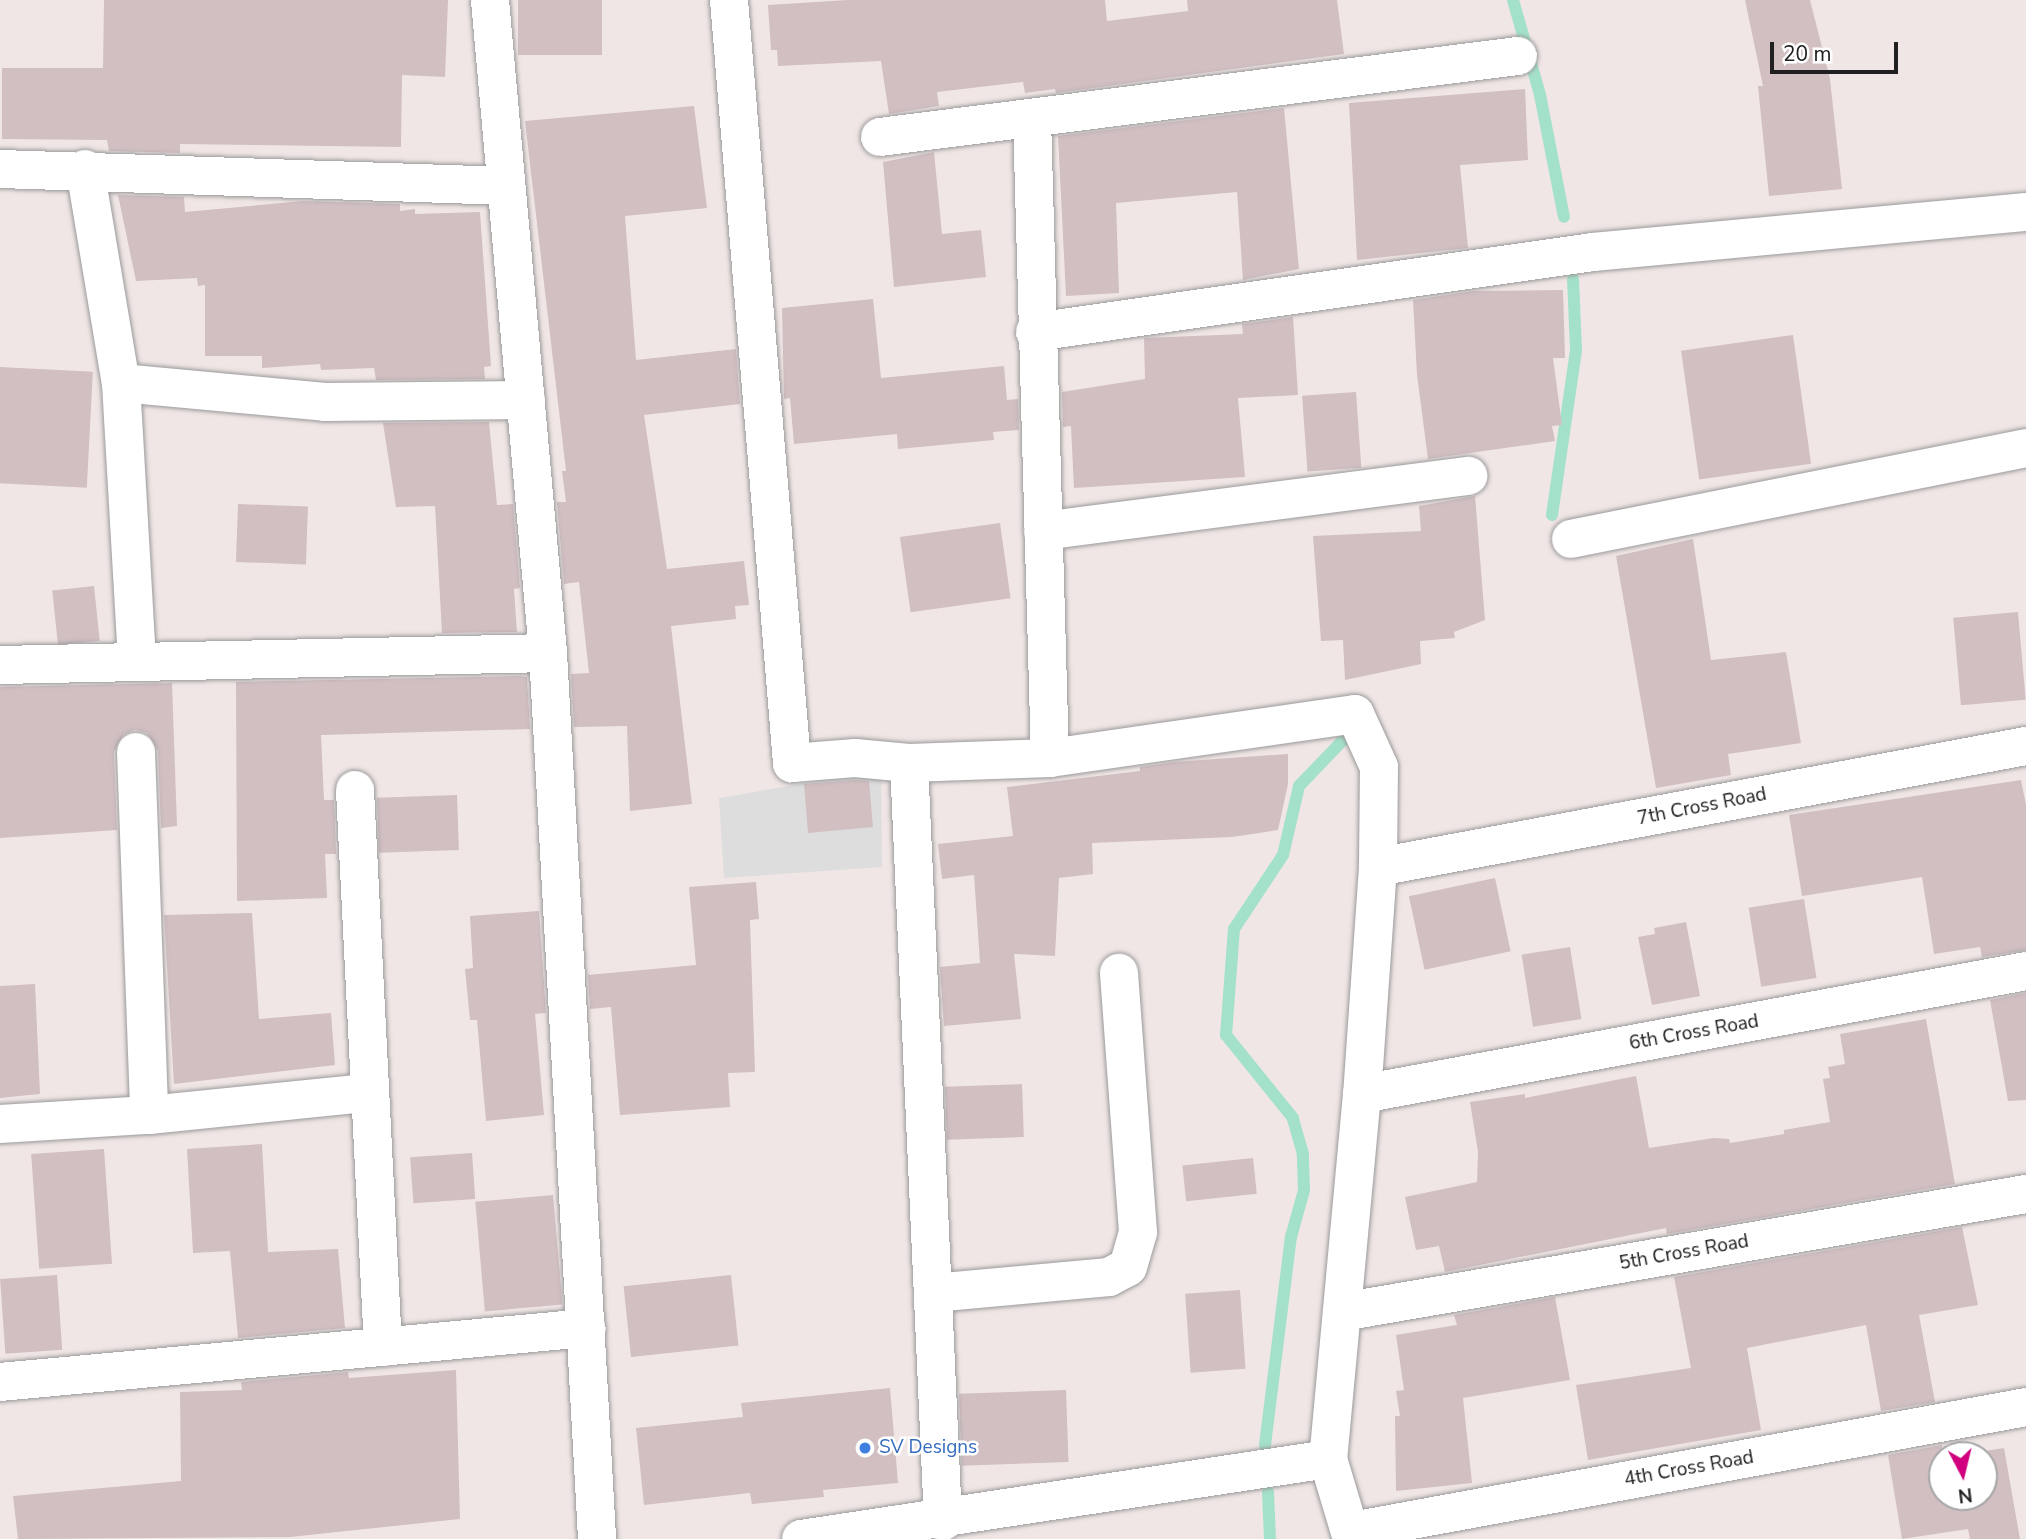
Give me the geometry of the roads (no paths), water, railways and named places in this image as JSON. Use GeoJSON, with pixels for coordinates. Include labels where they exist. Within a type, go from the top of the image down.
{"type":"FeatureCollection","features":[{"type":"Feature","properties":{"kind":"street"},"geometry":{"type":"LineString","coordinates":[[490,0],[548,653],[597,1539]]}},
{"type":"Feature","properties":{"kind":"street"},"geometry":{"type":"LineString","coordinates":[[729,0],[792,763],[855,758],[909,764],[1049,758],[1355,714],[1379,767],[1378,867],[1362,1094],[1328,1459],[1352,1535]]}},
{"type":"Feature","properties":{"kind":"street"},"geometry":{"type":"LineString","coordinates":[[880,137],[1518,56]]}},
{"type":"Feature","properties":{"kind":"street"},"geometry":{"type":"LineString","coordinates":[[1032,118],[1035,332],[1049,758]]}},
{"type":"Feature","properties":{"kind":"street"},"geometry":{"type":"LineString","coordinates":[[0,169],[85,169],[506,186]]}},
{"type":"Feature","properties":{"kind":"street"},"geometry":{"type":"LineString","coordinates":[[85,169],[121,383],[136,662]]}},
{"type":"Feature","properties":{"kind":"street"},"geometry":{"type":"LineString","coordinates":[[1035,332],[1593,252],[2026,212]]}},
{"type":"Feature","properties":{"kind":"street"},"geometry":{"type":"LineString","coordinates":[[121,383],[325,402],[526,400]]}},
{"type":"Feature","properties":{"kind":"street"},"geometry":{"type":"LineString","coordinates":[[1572,539],[2026,448]]}},
{"type":"Feature","properties":{"kind":"street"},"geometry":{"type":"LineString","coordinates":[[1043,531],[1468,476]]}},
{"type":"Feature","properties":{"kind":"street"},"geometry":{"type":"LineString","coordinates":[[0,665],[548,653]]}},
{"type":"Feature","properties":{"kind":"street","name":"7th Cross Road"},"geometry":{"type":"LineString","coordinates":[[1378,867],[2026,746]]}},
{"type":"Feature","properties":{"kind":"street"},"geometry":{"type":"LineString","coordinates":[[136,752],[149,1115]]}},
{"type":"Feature","properties":{"kind":"street"},"geometry":{"type":"LineString","coordinates":[[909,764],[943,1521]]}},
{"type":"Feature","properties":{"kind":"street"},"geometry":{"type":"LineString","coordinates":[[355,790],[367,1093],[383,1347]]}},
{"type":"Feature","properties":{"kind":"street","name":"6th Cross Road"},"geometry":{"type":"LineString","coordinates":[[1362,1094],[2026,971]]}},
{"type":"Feature","properties":{"kind":"street"},"geometry":{"type":"LineString","coordinates":[[933,1293],[1109,1277],[1128,1267],[1138,1232],[1119,973]]}},
{"type":"Feature","properties":{"kind":"street"},"geometry":{"type":"LineString","coordinates":[[0,1124],[149,1115],[367,1093]]}},
{"type":"Feature","properties":{"kind":"street","name":"5th Cross Road"},"geometry":{"type":"LineString","coordinates":[[1342,1312],[2026,1194]]}},
{"type":"Feature","properties":{"kind":"street"},"geometry":{"type":"LineString","coordinates":[[0,1382],[587,1328]]}},
{"type":"Feature","properties":{"kind":"street","name":"4th Cross Road"},"geometry":{"type":"LineString","coordinates":[[1352,1535],[2026,1407]]}},
{"type":"Feature","properties":{"kind":"street"},"geometry":{"type":"LineString","coordinates":[[801,1539],[943,1521],[1328,1459]]}},
{"type":"Feature","properties":{"kind":"waterway"},"geometry":{"type":"LineString","coordinates":[[1513,0],[1540,95],[1564,217]]}},
{"type":"Feature","properties":{"kind":"waterway"},"geometry":{"type":"LineString","coordinates":[[1552,515],[1576,350],[1573,279]]}},
{"type":"Feature","properties":{"kind":"waterway"},"geometry":{"type":"LineString","coordinates":[[1265,1445],[1291,1237],[1304,1190],[1303,1154],[1293,1118],[1226,1035],[1234,929],[1283,855],[1299,786],[1344,739]]}},
{"type":"Feature","properties":{"kind":"waterway"},"geometry":{"type":"LineString","coordinates":[[1268,1492],[1270,1539]]}},
{"type":"Feature","properties":{"kind":"place","name":"SV Designs"},"geometry":{"type":"Point","coordinates":[865,1448]}}]}
